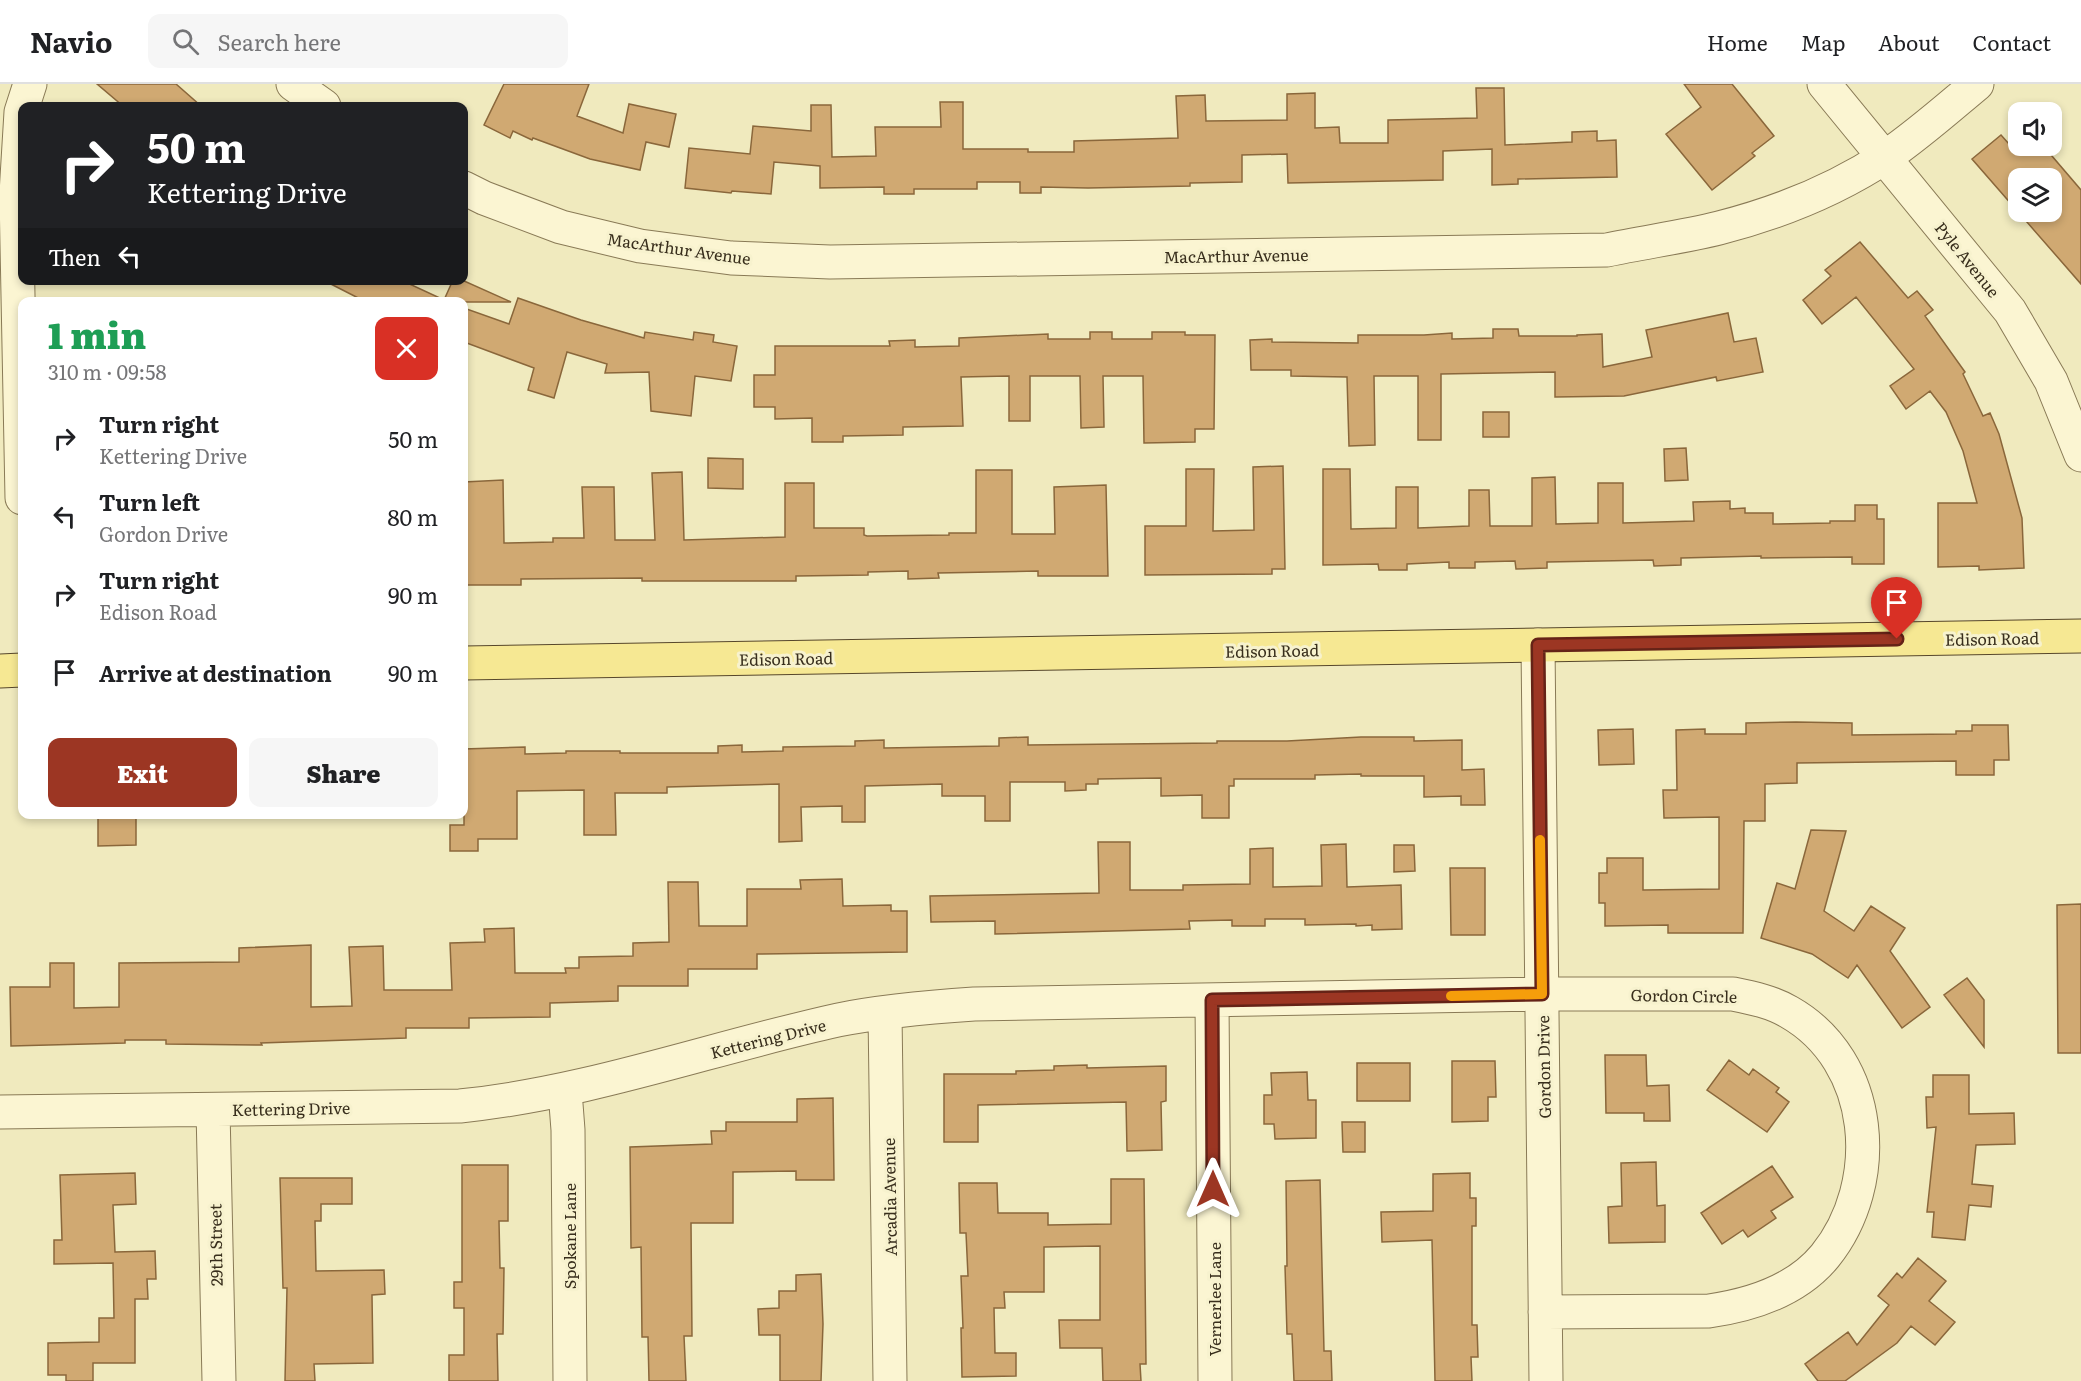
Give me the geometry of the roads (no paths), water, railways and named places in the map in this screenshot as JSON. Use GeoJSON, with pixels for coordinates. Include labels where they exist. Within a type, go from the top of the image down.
{"type":"FeatureCollection","features":[{"type":"Feature","properties":{"kind":"main road","name":"Edison Road"},"geometry":{"type":"LineString","coordinates":[[468,663],[2081,636]]}},
{"type":"Feature","properties":{"kind":"main road"},"geometry":{"type":"LineString","coordinates":[[0,671],[18,670]]}},
{"type":"Feature","properties":{"kind":"street"},"geometry":{"type":"LineString","coordinates":[[24,102],[30,84]]}},
{"type":"Feature","properties":{"kind":"street"},"geometry":{"type":"LineString","coordinates":[[293,84],[318,102]]}},
{"type":"Feature","properties":{"kind":"street","name":"Pyle Avenue"},"geometry":{"type":"LineString","coordinates":[[1824,84],[2010,311],[2051,381],[2081,455]]}},
{"type":"Feature","properties":{"kind":"street","name":"MacArthur Avenue"},"geometry":{"type":"LineString","coordinates":[[468,190],[561,227],[640,246],[731,258],[830,262],[1607,250],[1719,228],[1784,208],[1845,181],[1886,157],[1918,134],[1977,84]]}},
{"type":"Feature","properties":{"kind":"street"},"geometry":{"type":"LineString","coordinates":[[18,161],[16,194],[18,297]]}},
{"type":"Feature","properties":{"kind":"street","name":"Gordon Drive"},"geometry":{"type":"LineString","coordinates":[[1538,645],[1546,1381]]}},
{"type":"Feature","properties":{"kind":"street","name":"Kettering Drive"},"geometry":{"type":"LineString","coordinates":[[0,1112],[460,1106],[508,1101],[565,1091],[840,1020],[974,1004],[1542,994]]}},
{"type":"Feature","properties":{"kind":"street","name":"Gordon Circle"},"geometry":{"type":"LineString","coordinates":[[1542,994],[1733,994],[1763,1000],[1790,1012],[1814,1030],[1834,1052],[1849,1078],[1859,1106],[1863,1136],[1862,1167],[1856,1198],[1843,1229],[1825,1257],[1803,1276],[1775,1293],[1735,1308],[1709,1311],[1545,1312]]}},
{"type":"Feature","properties":{"kind":"street","name":"Vernerlee Lane"},"geometry":{"type":"LineString","coordinates":[[1212,1000],[1215,1381]]}},
{"type":"Feature","properties":{"kind":"street","name":"Arcadia Avenue"},"geometry":{"type":"LineString","coordinates":[[885,1013],[890,1381]]}},
{"type":"Feature","properties":{"kind":"street","name":"Spokane Lane"},"geometry":{"type":"LineString","coordinates":[[565,1091],[568,1130],[570,1381]]}},
{"type":"Feature","properties":{"kind":"street","name":"29th Street"},"geometry":{"type":"LineString","coordinates":[[213,1110],[219,1381]]}}]}
